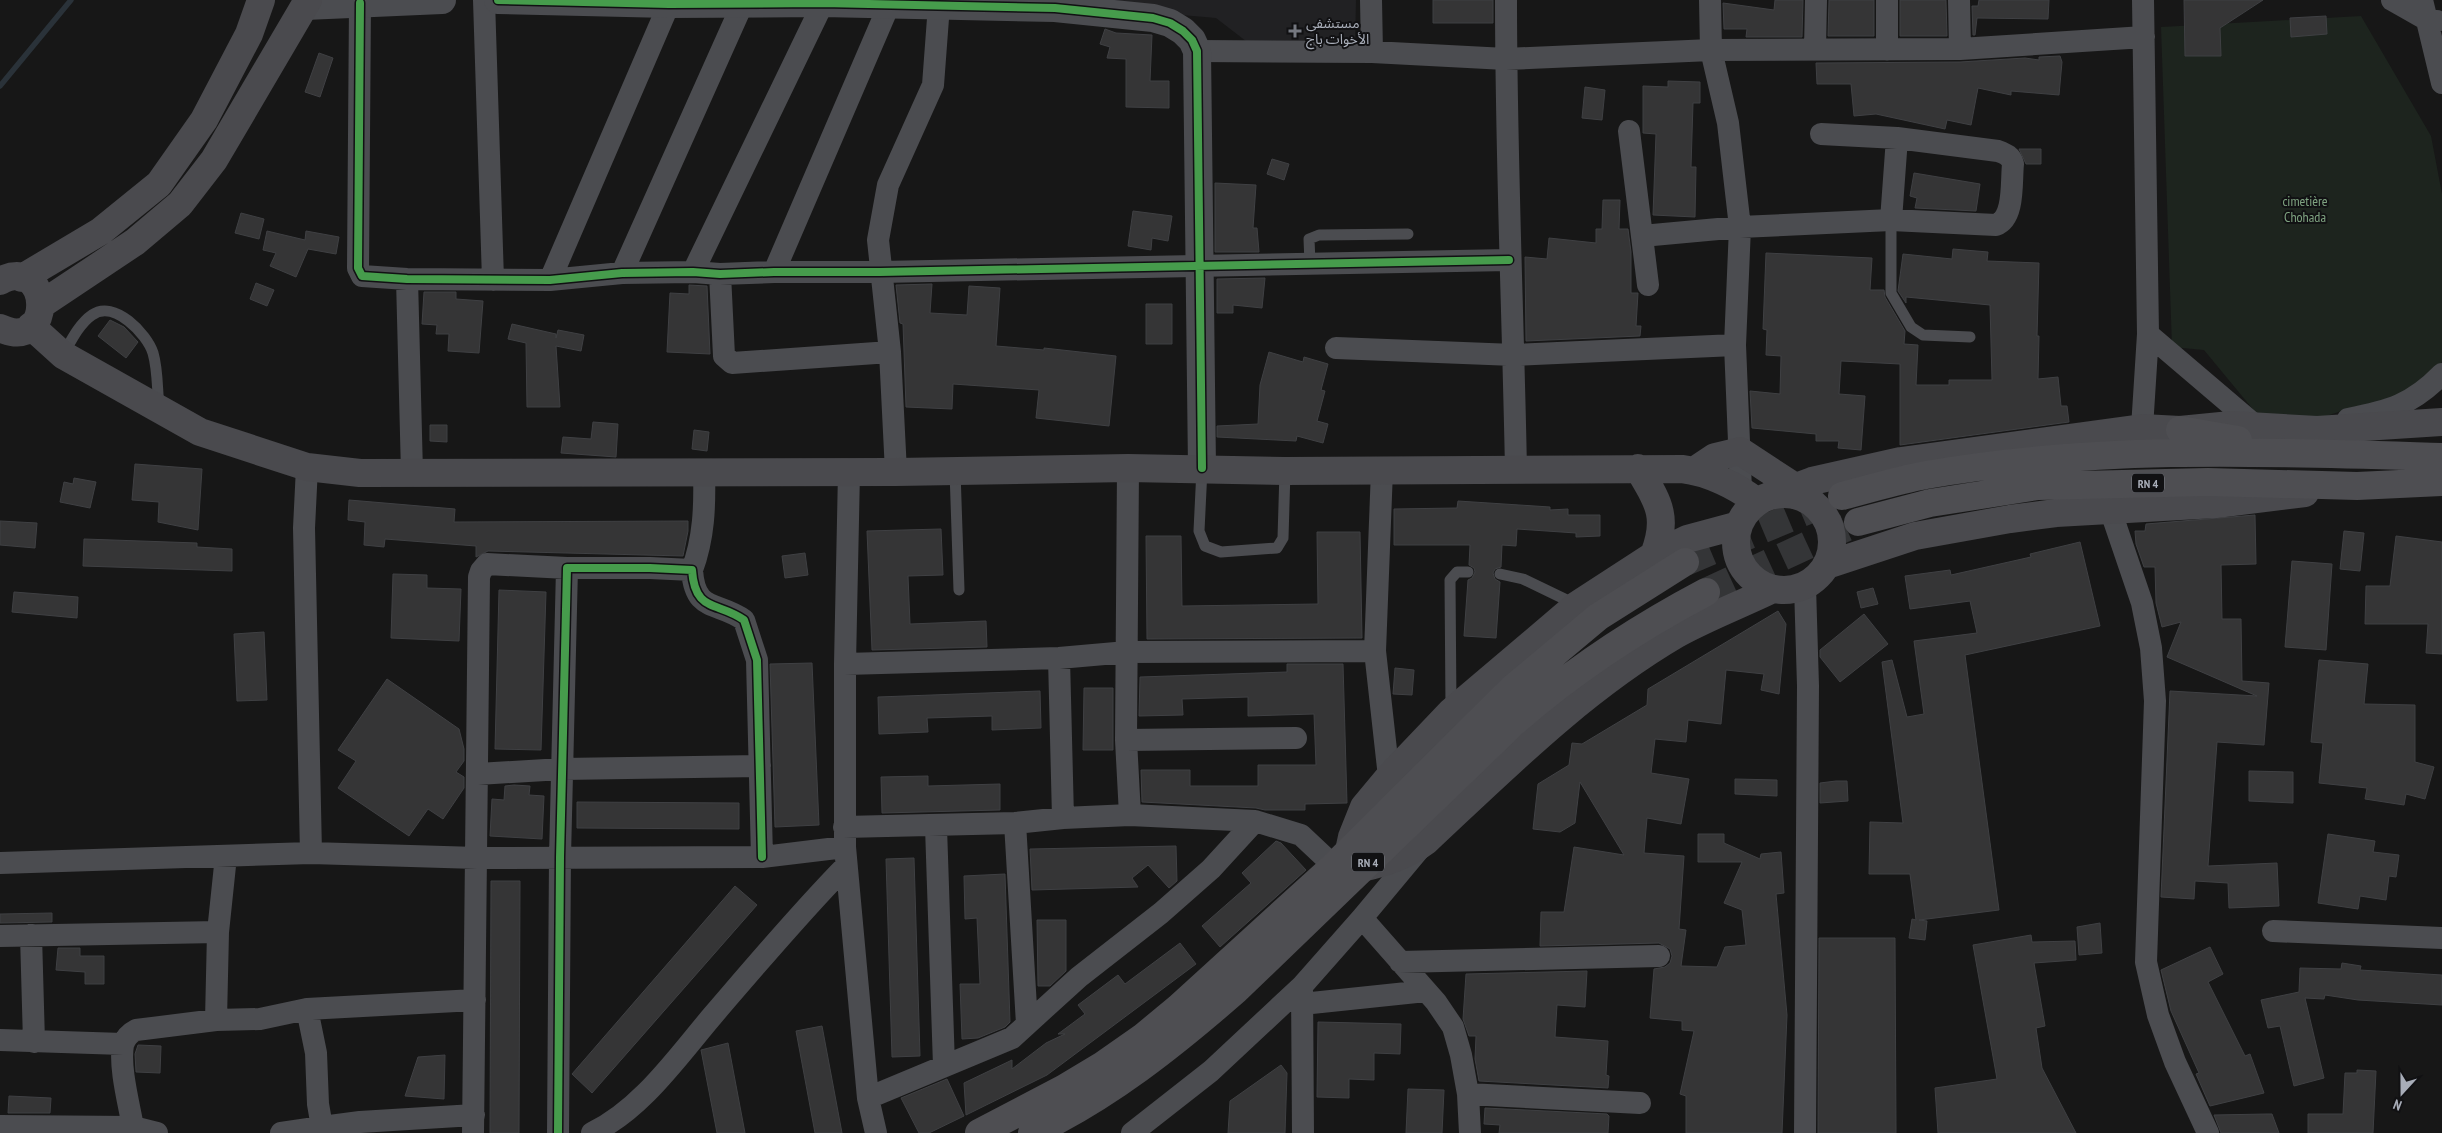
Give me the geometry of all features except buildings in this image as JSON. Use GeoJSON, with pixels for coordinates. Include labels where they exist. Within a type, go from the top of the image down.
{"type":"FeatureCollection","features":[{"type":"Feature","properties":{"kind":"highway"},"geometry":{"type":"LineString","coordinates":[[2180,430],[2320,442]]}},
{"type":"Feature","properties":{"kind":"highway","name":"RN 4"},"geometry":{"type":"LineString","coordinates":[[1842,496],[1924,476],[2006,463],[2089,455],[2320,442],[2442,457]]}},
{"type":"Feature","properties":{"kind":"highway","name":"RN 4"},"geometry":{"type":"LineString","coordinates":[[1858,522],[1930,503],[2038,486],[2208,482],[2357,486],[2442,482]]}},
{"type":"Feature","properties":{"kind":"highway","name":"RN 4"},"geometry":{"type":"LineString","coordinates":[[1032,1133],[1118,1084],[1189,1031],[1236,990],[1348,861],[1512,689],[1598,617],[1685,562]]}},
{"type":"Feature","properties":{"kind":"highway","name":"RN 4"},"geometry":{"type":"LineString","coordinates":[[980,1133],[1071,1084],[1143,1037],[1547,693],[1628,637],[1706,592]]}},
{"type":"Feature","properties":{"kind":"main road"},"geometry":{"type":"LineString","coordinates":[[11,279],[101,231],[159,184],[204,120],[248,34],[261,0]]}},
{"type":"Feature","properties":{"kind":"main road"},"geometry":{"type":"LineString","coordinates":[[0,328],[15,332],[135,242],[180,204],[214,160],[306,3]]}},
{"type":"Feature","properties":{"kind":"main road"},"geometry":{"type":"LineString","coordinates":[[11,279],[36,288],[36,315],[63,355],[200,432],[307,467],[360,473],[896,472],[1128,468],[1285,471],[1638,468],[1688,470],[1759,502],[1792,494],[1806,499],[1819,508],[1828,520],[1833,535],[1832,551],[1827,565],[1818,578],[1805,586],[1789,590],[1774,589],[1759,583],[1741,564],[1736,544],[1759,502],[1740,451],[1715,457],[1688,470]]}},
{"type":"Feature","properties":{"kind":"main road"},"geometry":{"type":"LineString","coordinates":[[1774,589],[1678,634],[1622,670],[1570,710],[1426,841],[1405,855],[1348,861],[1352,837],[1364,807],[1389,777],[1451,712],[1577,605],[1654,555],[1759,502],[1900,461],[2142,428],[2180,430],[2231,424],[2256,426],[2320,442],[2442,422]]}},
{"type":"Feature","properties":{"kind":"main road"},"geometry":{"type":"LineString","coordinates":[[1638,468],[1660,506],[1662,515],[1660,539],[1654,555]]}},
{"type":"Feature","properties":{"kind":"main road"},"geometry":{"type":"LineString","coordinates":[[1827,565],[1915,536],[2056,513],[2216,504],[2357,486]]}},
{"type":"Feature","properties":{"kind":"street"},"geometry":{"type":"LineString","coordinates":[[306,3],[442,0]]}},
{"type":"Feature","properties":{"kind":"street"},"geometry":{"type":"LineString","coordinates":[[484,0],[493,280]]}},
{"type":"Feature","properties":{"kind":"street"},"geometry":{"type":"LineString","coordinates":[[498,0],[742,5],[824,3],[1055,8],[1153,18],[1170,23],[1183,31],[1192,40],[1197,51],[1202,468]]}},
{"type":"Feature","properties":{"kind":"street"},"geometry":{"type":"LineString","coordinates":[[1371,0],[1372,52]]}},
{"type":"Feature","properties":{"kind":"street"},"geometry":{"type":"LineString","coordinates":[[1506,0],[1509,260],[1514,355],[1516,470]]}},
{"type":"Feature","properties":{"kind":"street"},"geometry":{"type":"LineString","coordinates":[[1710,0],[1711,50],[1728,123],[1740,227],[1735,345],[1740,451],[1759,502]]}},
{"type":"Feature","properties":{"kind":"street"},"geometry":{"type":"LineString","coordinates":[[1815,50],[1816,0]]}},
{"type":"Feature","properties":{"kind":"street"},"geometry":{"type":"LineString","coordinates":[[1886,0],[1887,50]]}},
{"type":"Feature","properties":{"kind":"street"},"geometry":{"type":"LineString","coordinates":[[1959,0],[1960,49]]}},
{"type":"Feature","properties":{"kind":"street"},"geometry":{"type":"LineString","coordinates":[[2142,428],[2148,334],[2143,0]]}},
{"type":"Feature","properties":{"kind":"street"},"geometry":{"type":"LineString","coordinates":[[2392,0],[2435,21]]}},
{"type":"Feature","properties":{"kind":"street"},"geometry":{"type":"LineString","coordinates":[[2422,0],[2435,21],[2442,83]]}},
{"type":"Feature","properties":{"kind":"street"},"geometry":{"type":"LineString","coordinates":[[360,3],[358,268],[362,276],[406,280],[550,280],[622,273],[880,272],[1509,260]]}},
{"type":"Feature","properties":{"kind":"street"},"geometry":{"type":"LineString","coordinates":[[693,272],[824,3]]}},
{"type":"Feature","properties":{"kind":"street"},"geometry":{"type":"LineString","coordinates":[[550,280],[669,4]]}},
{"type":"Feature","properties":{"kind":"street"},"geometry":{"type":"LineString","coordinates":[[622,273],[742,5]]}},
{"type":"Feature","properties":{"kind":"street"},"geometry":{"type":"LineString","coordinates":[[774,272],[890,5]]}},
{"type":"Feature","properties":{"kind":"street"},"geometry":{"type":"LineString","coordinates":[[896,472],[890,352],[878,240],[888,185],[933,85],[939,6]]}},
{"type":"Feature","properties":{"kind":"street"},"geometry":{"type":"LineString","coordinates":[[1197,51],[1372,52],[1506,59],[1711,50],[1960,49],[2144,36]]}},
{"type":"Feature","properties":{"kind":"street"},"geometry":{"type":"LineString","coordinates":[[1629,130],[1648,285]]}},
{"type":"Feature","properties":{"kind":"street"},"geometry":{"type":"LineString","coordinates":[[1642,236],[1740,227],[1891,220],[1996,225],[2001,224],[2008,211],[2013,164],[2011,158],[1998,151],[1897,138],[1821,134]]}},
{"type":"Feature","properties":{"kind":"street"},"geometry":{"type":"LineString","coordinates":[[1891,220],[1897,138]]}},
{"type":"Feature","properties":{"kind":"street"},"geometry":{"type":"LineString","coordinates":[[720,274],[724,356],[732,363],[890,352]]}},
{"type":"Feature","properties":{"kind":"street"},"geometry":{"type":"LineString","coordinates":[[406,280],[412,473]]}},
{"type":"Feature","properties":{"kind":"street"},"geometry":{"type":"LineString","coordinates":[[2148,334],[2256,426]]}},
{"type":"Feature","properties":{"kind":"street"},"geometry":{"type":"LineString","coordinates":[[1336,348],[1514,355],[1735,345]]}},
{"type":"Feature","properties":{"kind":"street"},"geometry":{"type":"LineString","coordinates":[[2320,442],[2331,423],[2394,408],[2408,402],[2442,374]]}},
{"type":"Feature","properties":{"kind":"street"},"geometry":{"type":"LineString","coordinates":[[307,467],[304,528],[311,853]]}},
{"type":"Feature","properties":{"kind":"street"},"geometry":{"type":"LineString","coordinates":[[1128,468],[1126,740],[1130,815]]}},
{"type":"Feature","properties":{"kind":"street"},"geometry":{"type":"LineString","coordinates":[[1382,470],[1375,651],[1389,777]]}},
{"type":"Feature","properties":{"kind":"street"},"geometry":{"type":"LineString","coordinates":[[704,472],[705,507],[698,555],[692,570],[696,593],[705,602],[737,615],[744,620],[757,660],[762,857]]}},
{"type":"Feature","properties":{"kind":"street"},"geometry":{"type":"LineString","coordinates":[[849,472],[845,664],[845,847],[868,1098],[876,1133]]}},
{"type":"Feature","properties":{"kind":"street"},"geometry":{"type":"LineString","coordinates":[[2110,509],[2142,603],[2151,648],[2155,701],[2146,962],[2158,1015],[2175,1062],[2208,1133]]}},
{"type":"Feature","properties":{"kind":"street"},"geometry":{"type":"LineString","coordinates":[[281,1133],[360,1122],[473,1124],[481,571],[487,564],[567,568],[692,570]]}},
{"type":"Feature","properties":{"kind":"street"},"geometry":{"type":"LineString","coordinates":[[558,1133],[560,857],[567,568]]}},
{"type":"Feature","properties":{"kind":"street"},"geometry":{"type":"LineString","coordinates":[[1805,586],[1804,620],[1808,686],[1805,1133]]}},
{"type":"Feature","properties":{"kind":"street"},"geometry":{"type":"LineString","coordinates":[[845,664],[1059,658],[1127,652],[1375,651]]}},
{"type":"Feature","properties":{"kind":"street"},"geometry":{"type":"LineString","coordinates":[[1059,658],[1063,818]]}},
{"type":"Feature","properties":{"kind":"street"},"geometry":{"type":"LineString","coordinates":[[1126,740],[1296,738]]}},
{"type":"Feature","properties":{"kind":"street"},"geometry":{"type":"LineString","coordinates":[[478,774],[562,770],[760,766]]}},
{"type":"Feature","properties":{"kind":"street"},"geometry":{"type":"LineString","coordinates":[[0,863],[311,853],[477,858],[762,857],[845,847],[936,827],[1130,815],[1255,821],[1301,835],[1348,861]]}},
{"type":"Feature","properties":{"kind":"street"},"geometry":{"type":"LineString","coordinates":[[868,1098],[1012,1038],[1079,977],[1161,913],[1211,870],[1255,821]]}},
{"type":"Feature","properties":{"kind":"street"},"geometry":{"type":"LineString","coordinates":[[1015,823],[1027,1024]]}},
{"type":"Feature","properties":{"kind":"street"},"geometry":{"type":"LineString","coordinates":[[936,827],[944,1066]]}},
{"type":"Feature","properties":{"kind":"street"},"geometry":{"type":"LineString","coordinates":[[1135,1132],[1302,995],[1362,918],[1426,841]]}},
{"type":"Feature","properties":{"kind":"street"},"geometry":{"type":"LineString","coordinates":[[592,1133],[629,1109],[663,1073],[800,912],[845,847]]}},
{"type":"Feature","properties":{"kind":"street"},"geometry":{"type":"LineString","coordinates":[[216,1020],[218,932],[226,856]]}},
{"type":"Feature","properties":{"kind":"street"},"geometry":{"type":"LineString","coordinates":[[1362,918],[1426,991],[1453,1027],[1461,1055],[1468,1094],[1470,1133]]}},
{"type":"Feature","properties":{"kind":"street"},"geometry":{"type":"LineString","coordinates":[[2273,931],[2442,938]]}},
{"type":"Feature","properties":{"kind":"street"},"geometry":{"type":"LineString","coordinates":[[0,936],[218,932]]}},
{"type":"Feature","properties":{"kind":"street"},"geometry":{"type":"LineString","coordinates":[[30,935],[34,1042]]}},
{"type":"Feature","properties":{"kind":"street"},"geometry":{"type":"LineString","coordinates":[[1400,962],[1659,956]]}},
{"type":"Feature","properties":{"kind":"street"},"geometry":{"type":"LineString","coordinates":[[1302,995],[1426,991]]}},
{"type":"Feature","properties":{"kind":"street"},"geometry":{"type":"LineString","coordinates":[[1302,995],[1303,1133]]}},
{"type":"Feature","properties":{"kind":"street"},"geometry":{"type":"LineString","coordinates":[[133,1127],[127,1095],[123,1044],[130,1033],[136,1030],[216,1020],[260,1020],[306,1009],[475,1000]]}},
{"type":"Feature","properties":{"kind":"street"},"geometry":{"type":"LineString","coordinates":[[306,1009],[316,1053],[318,1104],[322,1128]]}},
{"type":"Feature","properties":{"kind":"street"},"geometry":{"type":"LineString","coordinates":[[0,1040],[123,1044]]}},
{"type":"Feature","properties":{"kind":"street"},"geometry":{"type":"LineString","coordinates":[[1468,1094],[1640,1103]]}},
{"type":"Feature","properties":{"kind":"street"},"geometry":{"type":"LineString","coordinates":[[0,1126],[133,1127],[157,1133]]}},
{"type":"Feature","properties":{"kind":"lane"},"geometry":{"type":"LineString","coordinates":[[1891,220],[1892,293],[1911,326],[1924,335],[1970,337]]}},
{"type":"Feature","properties":{"kind":"lane"},"geometry":{"type":"LineString","coordinates":[[1310,263],[1310,239],[1319,235],[1408,234]]}},
{"type":"Feature","properties":{"kind":"lane"},"geometry":{"type":"LineString","coordinates":[[63,355],[81,327],[94,314],[106,311],[118,315],[133,324],[146,337],[156,366],[160,411]]}},
{"type":"Feature","properties":{"kind":"lane"},"geometry":{"type":"LineString","coordinates":[[1202,468],[1200,531],[1205,546],[1221,552],[1277,548],[1283,538],[1285,471]]}},
{"type":"Feature","properties":{"kind":"lane"},"geometry":{"type":"LineString","coordinates":[[955,471],[959,590]]}},
{"type":"Feature","properties":{"kind":"lane"},"geometry":{"type":"LineString","coordinates":[[1451,712],[1450,580],[1456,572],[1468,572]]}},
{"type":"Feature","properties":{"kind":"lane"},"geometry":{"type":"LineString","coordinates":[[1500,574],[1523,579],[1577,605]]}},
{"type":"Feature","properties":{"kind":"shaded area","name":"مستشفى الأخوات باج"},"geometry":{"type":"Polygon","coordinates":[[[1008,0],[1356,0],[1355,46],[1251,45],[1216,18],[1008,0]]]}},
{"type":"Feature","properties":{"kind":"green space","name":"cimetière Chohada"},"geometry":{"type":"Polygon","coordinates":[[[2361,16],[2431,136],[2442,194],[2442,361],[2440,367],[2406,397],[2353,407],[2312,421],[2256,413],[2204,350],[2172,347],[2161,27],[2361,16]]]}},
{"type":"Feature","properties":{"kind":"waterway"},"geometry":{"type":"LineString","coordinates":[[0,86],[71,0]]}},
{"type":"Feature","properties":{"kind":"tunnel"},"geometry":{"type":"LineString","coordinates":[[1685,562],[1842,496]]}},
{"type":"Feature","properties":{"kind":"tunnel"},"geometry":{"type":"LineString","coordinates":[[1706,592],[1858,522]]}},
{"type":"Feature","properties":{"kind":"cycle path"},"geometry":{"type":"LineString","coordinates":[[498,0],[669,4],[823,3],[1055,8],[1153,18],[1170,23],[1183,31],[1192,40],[1197,51],[1202,468]]}},
{"type":"Feature","properties":{"kind":"cycle path"},"geometry":{"type":"LineString","coordinates":[[360,3],[358,268],[362,276],[407,279],[550,280],[622,273],[880,272],[1509,260]]}},
{"type":"Feature","properties":{"kind":"cycle path"},"geometry":{"type":"LineString","coordinates":[[558,1133],[560,857],[567,568],[692,570],[694,584],[703,600],[744,620],[757,660],[762,857]]}},
{"type":"Feature","properties":{"kind":"place","name":"مستشفى الأخوات باج"},"geometry":{"type":"Point","coordinates":[1295,31]}}]}
